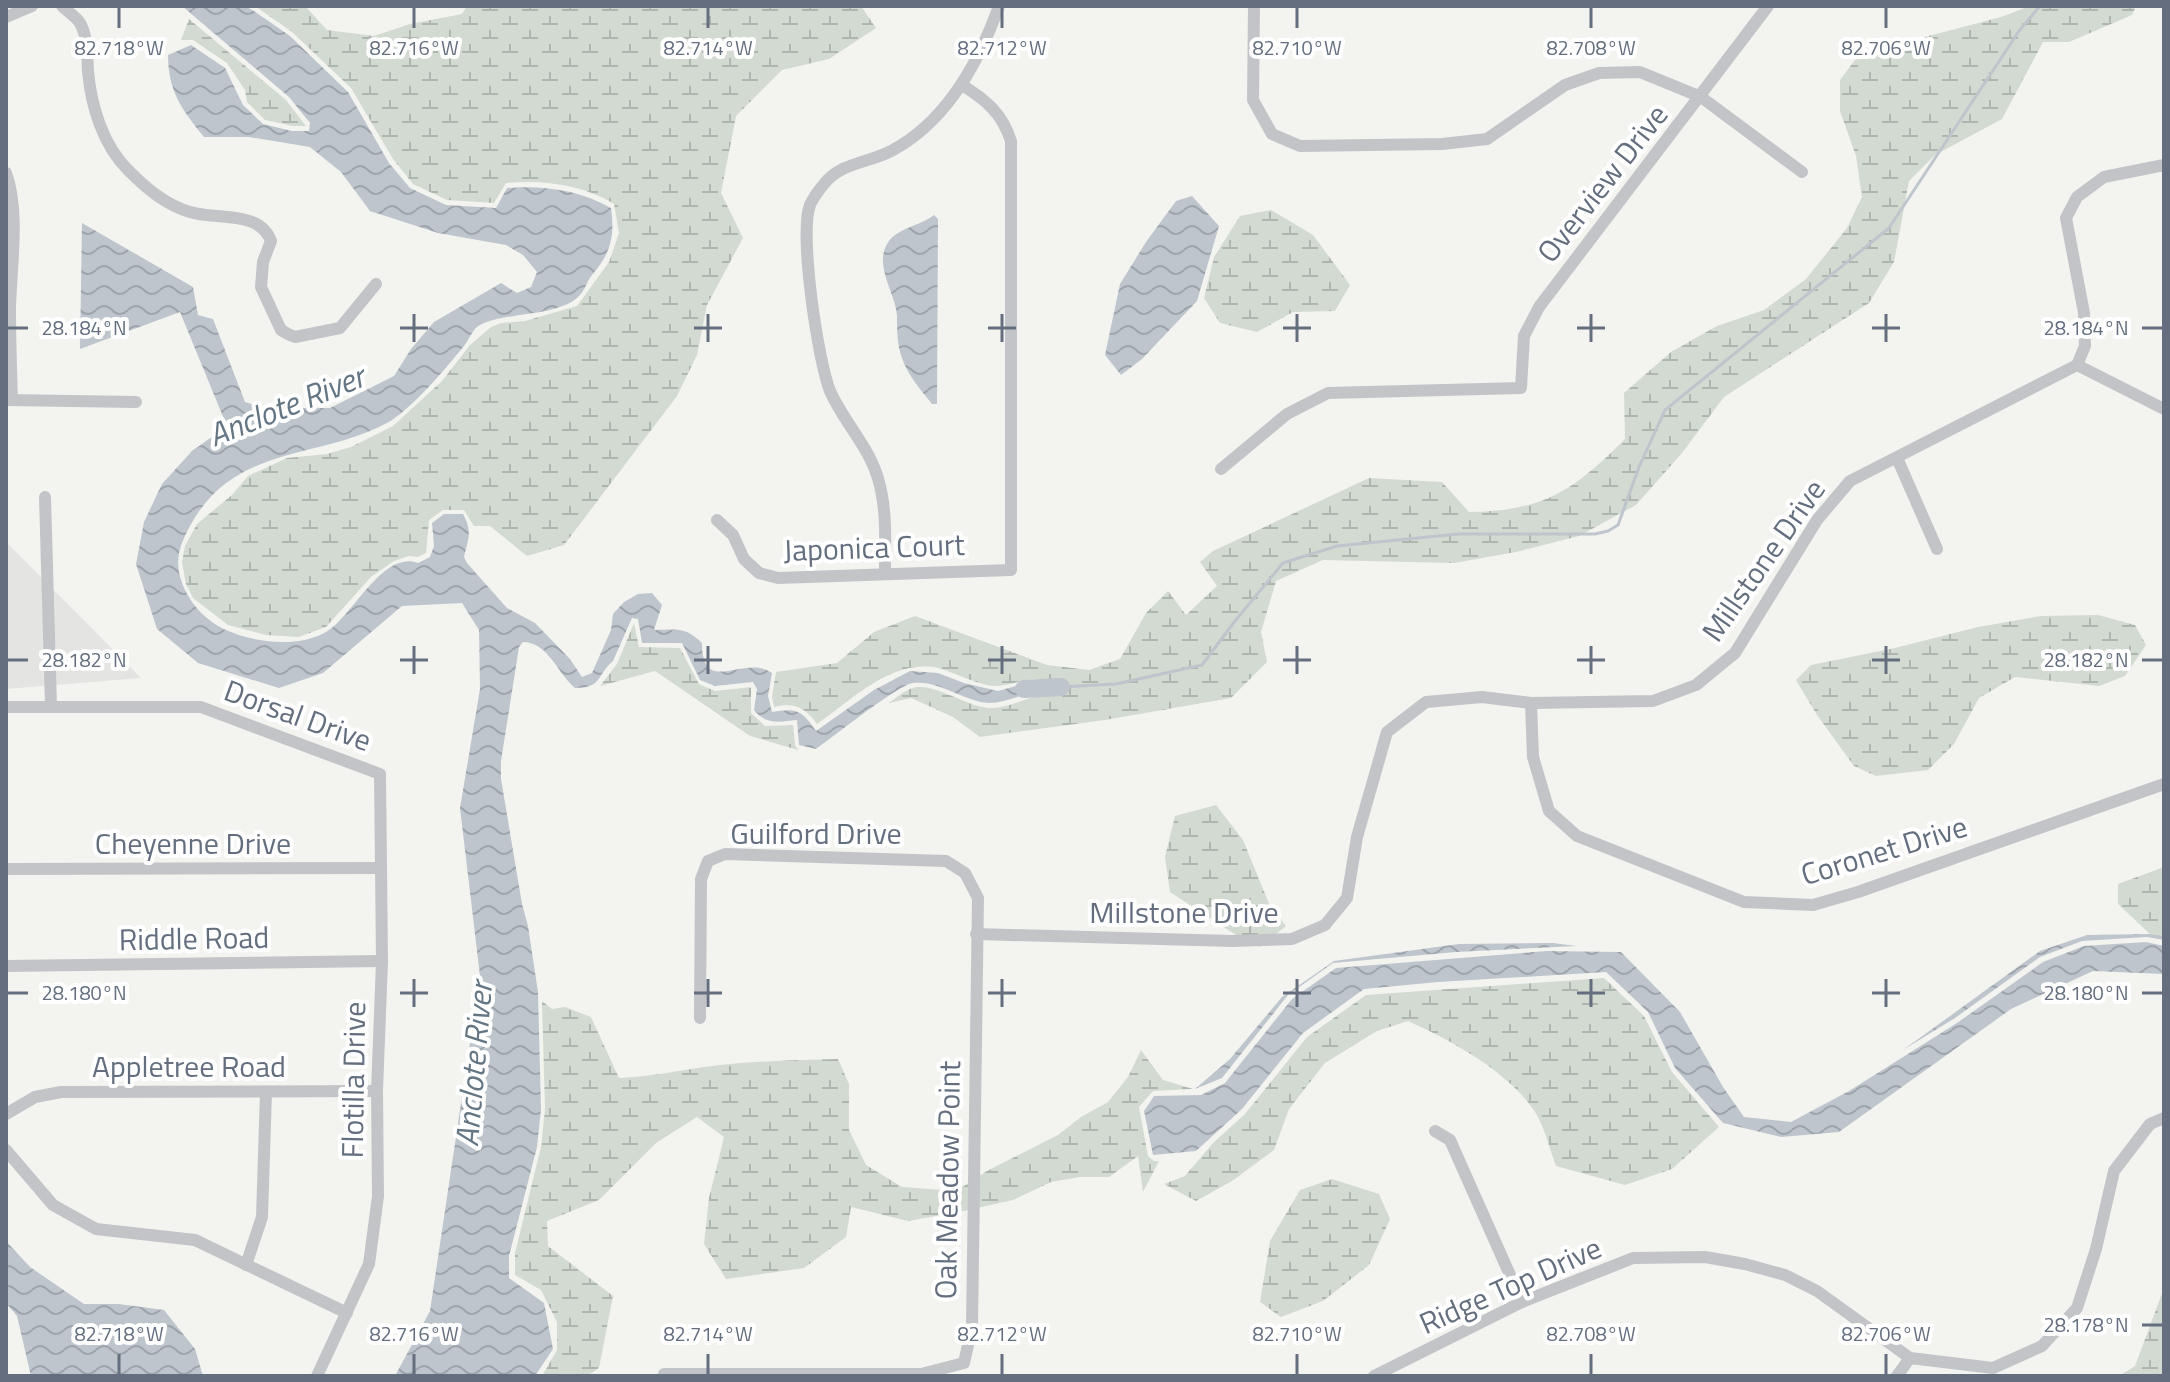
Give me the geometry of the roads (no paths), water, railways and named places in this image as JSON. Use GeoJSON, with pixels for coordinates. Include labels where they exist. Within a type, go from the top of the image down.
{"type":"FeatureCollection","features":[{"type":"Feature","properties":{"kind":"street"},"geometry":{"type":"LineString","coordinates":[[6,17],[32,6]]}},
{"type":"Feature","properties":{"kind":"street"},"geometry":{"type":"LineString","coordinates":[[62,6],[80,23],[95,112],[124,166],[167,203],[191,213],[230,217],[258,225],[268,232],[271,241],[260,277],[265,298],[281,330],[295,337],[340,328],[376,284]]}},
{"type":"Feature","properties":{"kind":"street"},"geometry":{"type":"LineString","coordinates":[[885,573],[884,517],[879,483],[870,454],[847,423],[830,391],[821,360],[805,239],[810,205],[824,183],[841,168],[892,151],[919,134],[962,85],[986,44],[999,6]]}},
{"type":"Feature","properties":{"kind":"street"},"geometry":{"type":"LineString","coordinates":[[1254,6],[1253,100],[1272,134],[1300,146],[1442,144],[1487,139],[1565,85],[1599,73],[1640,72],[1701,97],[1802,172]]}},
{"type":"Feature","properties":{"kind":"street","name":"Overview Drive"},"geometry":{"type":"LineString","coordinates":[[1221,469],[1287,414],[1328,393],[1521,388],[1524,336],[1539,307],[1768,6]]}},
{"type":"Feature","properties":{"kind":"street","name":"Japonica Court"},"geometry":{"type":"LineString","coordinates":[[717,520],[733,535],[744,559],[759,573],[778,578],[1011,570],[1011,141],[1006,124],[996,109],[962,85]]}},
{"type":"Feature","properties":{"kind":"street"},"geometry":{"type":"LineString","coordinates":[[2164,165],[2104,177],[2077,197],[2066,218],[2084,313],[2085,346],[2077,365],[2164,409]]}},
{"type":"Feature","properties":{"kind":"street"},"geometry":{"type":"LineString","coordinates":[[6,173],[11,185],[9,400],[136,402]]}},
{"type":"Feature","properties":{"kind":"street","name":"Millstone Drive"},"geometry":{"type":"LineString","coordinates":[[976,934],[1232,941],[1292,939],[1325,925],[1347,898],[1357,837],[1387,732],[1426,702],[1482,697],[1531,703],[1653,701],[1696,685],[1735,653],[1817,520],[1850,481],[2077,365]]}},
{"type":"Feature","properties":{"kind":"street"},"geometry":{"type":"LineString","coordinates":[[1897,458],[1937,549]]}},
{"type":"Feature","properties":{"kind":"street"},"geometry":{"type":"LineString","coordinates":[[45,497],[51,706]]}},
{"type":"Feature","properties":{"kind":"street","name":"Coronet Drive"},"geometry":{"type":"LineString","coordinates":[[1531,703],[1533,757],[1549,811],[1577,836],[1744,902],[1813,905],[2164,784]]}},
{"type":"Feature","properties":{"kind":"street","name":"Dorsal Drive"},"geometry":{"type":"LineString","coordinates":[[6,707],[201,707],[380,774]]}},
{"type":"Feature","properties":{"kind":"street","name":"Flotilla Drive"},"geometry":{"type":"LineString","coordinates":[[317,1376],[369,1264],[378,1196],[377,1091],[382,961],[380,774]]}},
{"type":"Feature","properties":{"kind":"street","name":"Guilford Drive"},"geometry":{"type":"LineString","coordinates":[[700,1018],[701,879],[708,861],[725,854],[946,861],[965,873],[978,898],[976,934]]}},
{"type":"Feature","properties":{"kind":"street","name":"Cheyenne Drive"},"geometry":{"type":"LineString","coordinates":[[6,869],[380,868]]}},
{"type":"Feature","properties":{"kind":"street","name":"Oak Meadow Point"},"geometry":{"type":"LineString","coordinates":[[664,1374],[921,1374],[964,1363],[972,1327],[976,934]]}},
{"type":"Feature","properties":{"kind":"street","name":"Riddle Road"},"geometry":{"type":"LineString","coordinates":[[6,966],[382,961]]}},
{"type":"Feature","properties":{"kind":"street","name":"Appletree Road"},"geometry":{"type":"LineString","coordinates":[[6,1114],[35,1097],[61,1092],[377,1091]]}},
{"type":"Feature","properties":{"kind":"street"},"geometry":{"type":"LineString","coordinates":[[246,1265],[262,1217],[266,1092]]}},
{"type":"Feature","properties":{"kind":"street","name":"Ridge Top Drive"},"geometry":{"type":"LineString","coordinates":[[1374,1376],[1522,1302],[1633,1258],[1705,1257],[1785,1275],[1817,1291],[1910,1358],[1993,1368],[2042,1346],[2077,1308],[2096,1249],[2114,1171],[2150,1124],[2164,1118]]}},
{"type":"Feature","properties":{"kind":"street"},"geometry":{"type":"LineString","coordinates":[[1435,1131],[1450,1140],[1522,1302]]}},
{"type":"Feature","properties":{"kind":"street"},"geometry":{"type":"LineString","coordinates":[[6,1150],[53,1205],[96,1229],[195,1240],[347,1313]]}},
{"type":"Feature","properties":{"kind":"street"},"geometry":{"type":"LineString","coordinates":[[1897,1376],[1910,1358]]}},
{"type":"Feature","properties":{"kind":"water","name":"Anclote River"},"geometry":{"type":"Polygon","coordinates":[[[182,6],[245,6],[290,36],[348,92],[389,163],[410,188],[446,205],[496,208],[507,188],[561,190],[611,208],[612,218],[612,236],[607,252],[582,293],[571,302],[545,311],[500,318],[477,327],[417,399],[387,423],[361,435],[253,467],[208,500],[184,537],[178,565],[181,581],[190,598],[209,620],[226,630],[263,641],[290,642],[315,637],[336,624],[368,587],[392,566],[405,562],[418,563],[430,557],[434,546],[432,523],[444,514],[463,514],[469,531],[464,557],[467,563],[507,608],[535,623],[570,659],[582,677],[592,673],[611,630],[613,614],[624,602],[638,594],[652,593],[662,605],[654,630],[680,630],[690,634],[702,643],[709,668],[717,671],[761,668],[772,673],[768,696],[772,712],[797,712],[816,731],[874,690],[910,671],[938,673],[998,691],[1024,684],[1049,688],[989,703],[932,685],[913,683],[880,701],[816,749],[799,745],[797,720],[768,720],[754,710],[757,689],[753,682],[715,686],[700,680],[682,643],[642,643],[638,619],[632,618],[613,661],[590,686],[575,688],[546,653],[532,643],[523,642],[519,647],[501,761],[501,779],[538,992],[541,1109],[537,1147],[509,1256],[509,1278],[544,1303],[553,1349],[535,1376],[395,1376],[430,1311],[480,976],[460,808],[480,689],[479,630],[462,603],[402,606],[323,673],[279,688],[198,663],[157,629],[136,564],[144,522],[162,484],[192,451],[223,429],[224,419],[180,312],[80,349],[82,223],[193,287],[198,315],[213,319],[245,402],[265,408],[330,408],[394,376],[411,349],[434,322],[501,283],[517,293],[531,287],[537,272],[523,255],[506,245],[438,233],[370,211],[341,172],[310,147],[249,137],[204,137],[178,99],[169,68],[168,55],[191,45],[225,68],[243,105],[263,124],[292,131],[309,131],[310,123],[289,97],[182,6]]]}},
{"type":"Feature","properties":{"kind":"water"},"geometry":{"type":"Polygon","coordinates":[[[1192,196],[1219,226],[1197,301],[1142,359],[1121,375],[1105,355],[1120,284],[1176,201],[1192,196]]]}},
{"type":"Feature","properties":{"kind":"water"},"geometry":{"type":"Polygon","coordinates":[[[934,215],[938,219],[937,404],[932,404],[919,388],[902,358],[896,308],[883,262],[891,239],[934,215]]]}},
{"type":"Feature","properties":{"kind":"water"},"geometry":{"type":"Polygon","coordinates":[[[2087,935],[2164,936],[2164,940],[2147,937],[2082,941],[2040,957],[1955,1018],[1903,1050],[2040,951],[2087,935]]]}},
{"type":"Feature","properties":{"kind":"water"},"geometry":{"type":"Polygon","coordinates":[[[2146,942],[2164,946],[2164,974],[2093,971],[2011,1009],[1839,1132],[1781,1137],[1723,1123],[1675,1068],[1648,1012],[1606,972],[1364,989],[1303,1033],[1242,1109],[1196,1151],[1153,1155],[1144,1111],[1154,1096],[1201,1095],[1225,1083],[1292,999],[1336,968],[1547,951],[1621,952],[1680,1012],[1744,1117],[1791,1122],[1849,1091],[1957,1023],[2043,962],[2084,946],[2146,942]]]}},
{"type":"Feature","properties":{"kind":"water"},"geometry":{"type":"Polygon","coordinates":[[[1553,943],[1576,946],[1333,963],[1288,995],[1222,1078],[1195,1089],[1230,1059],[1282,997],[1334,961],[1459,944],[1553,943]]]}},
{"type":"Feature","properties":{"kind":"water"},"geometry":{"type":"Polygon","coordinates":[[[6,1241],[30,1267],[84,1304],[119,1304],[164,1310],[195,1349],[203,1376],[31,1376],[17,1316],[6,1303],[6,1241]]]}},
{"type":"Feature","properties":{"kind":"waterway"},"geometry":{"type":"LineString","coordinates":[[1061,687],[1116,684],[1202,665],[1283,563],[1337,546],[1458,534],[1595,534],[1618,525],[1639,467],[1665,410],[1889,228],[2019,31],[2040,6]]}},
{"type":"Feature","properties":{"kind":"waterway"},"geometry":{"type":"LineString","coordinates":[[1024,689],[1061,687]]}}]}
